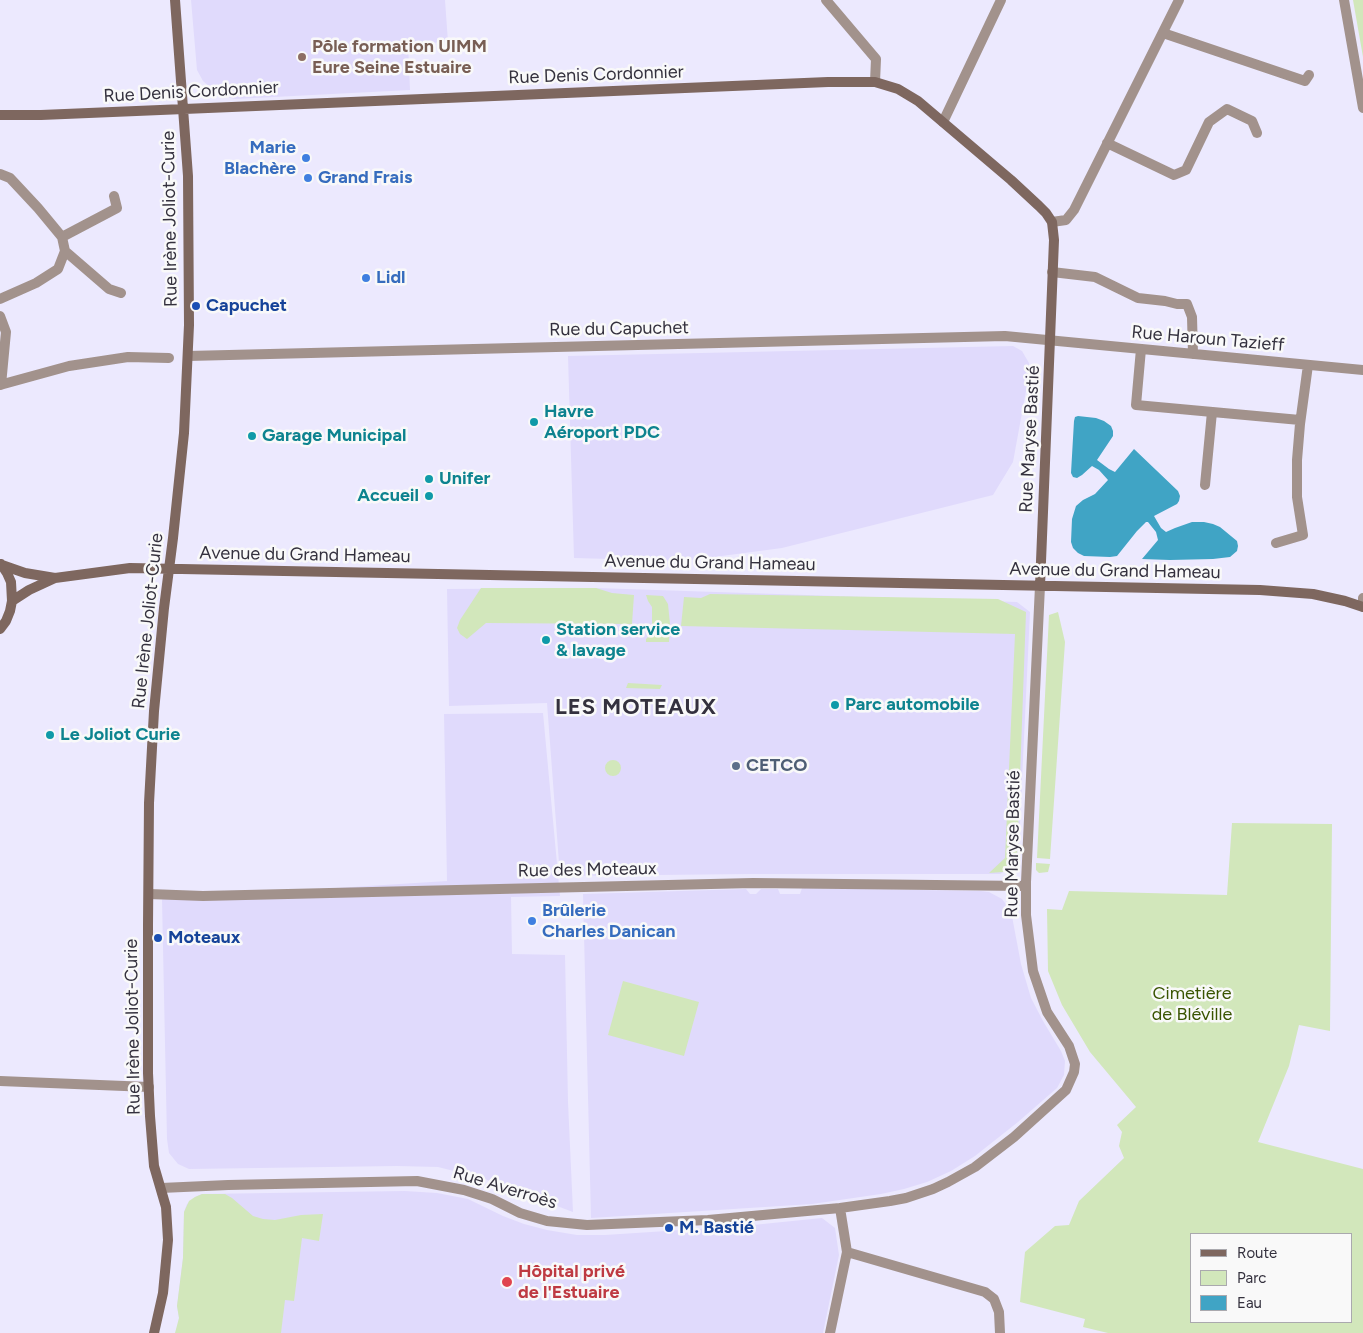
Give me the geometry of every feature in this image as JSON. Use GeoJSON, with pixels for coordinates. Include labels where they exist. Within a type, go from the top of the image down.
{"type":"FeatureCollection","features":[{"type":"Feature","properties":{"kind":"street","name":"Rue Irène Joliot-Curie"},"geometry":{"type":"LineString","coordinates":[[154,1333],[163,1293],[168,1240],[166,1207],[154,1166],[148,1073],[150,803],[154,720],[164,608],[184,433],[188,356],[188,176],[174,0]]}},
{"type":"Feature","properties":{"kind":"street"},"geometry":{"type":"LineString","coordinates":[[943,122],[1001,0]]}},
{"type":"Feature","properties":{"kind":"street"},"geometry":{"type":"LineString","coordinates":[[1052,222],[1066,220],[1074,210],[1179,0]]}},
{"type":"Feature","properties":{"kind":"street"},"geometry":{"type":"LineString","coordinates":[[1344,0],[1363,108]]}},
{"type":"Feature","properties":{"kind":"street"},"geometry":{"type":"LineString","coordinates":[[829,1],[876,59],[875,82]]}},
{"type":"Feature","properties":{"kind":"street"},"geometry":{"type":"LineString","coordinates":[[1163,33],[1305,81],[1309,75]]}},
{"type":"Feature","properties":{"kind":"street","name":"Rue Denis Cordonnier"},"geometry":{"type":"LineString","coordinates":[[0,115],[41,115],[808,83],[875,82],[898,89],[918,101],[1039,206],[1052,222]]}},
{"type":"Feature","properties":{"kind":"street"},"geometry":{"type":"LineString","coordinates":[[1107,142],[1174,175],[1186,170],[1209,122],[1227,109],[1252,121],[1257,133]]}},
{"type":"Feature","properties":{"kind":"street"},"geometry":{"type":"LineString","coordinates":[[0,174],[10,178],[38,208],[62,237],[65,251],[58,269],[36,283],[0,299]]}},
{"type":"Feature","properties":{"kind":"street"},"geometry":{"type":"LineString","coordinates":[[62,237],[117,208],[114,196]]}},
{"type":"Feature","properties":{"kind":"street","name":"Rue Maryse Bastié"},"geometry":{"type":"LineString","coordinates":[[840,1208],[906,1198],[948,1182],[975,1167],[1014,1137],[1066,1090],[1076,1064],[1069,1046],[1048,1012],[1033,971],[1026,915],[1054,240],[1052,222]]}},
{"type":"Feature","properties":{"kind":"street"},"geometry":{"type":"LineString","coordinates":[[65,251],[108,289],[121,293]]}},
{"type":"Feature","properties":{"kind":"street"},"geometry":{"type":"LineString","coordinates":[[1052,272],[1096,277],[1138,298],[1187,304],[1192,317],[1193,354]]}},
{"type":"Feature","properties":{"kind":"street"},"geometry":{"type":"LineString","coordinates":[[0,316],[6,332],[0,385],[69,366],[128,357],[169,358]]}},
{"type":"Feature","properties":{"kind":"street","name":"Rue du Capuchet"},"geometry":{"type":"LineString","coordinates":[[188,356],[996,336],[1050,341]]}},
{"type":"Feature","properties":{"kind":"street","name":"Rue Haroun Tazieff"},"geometry":{"type":"LineString","coordinates":[[1050,341],[1363,370]]}},
{"type":"Feature","properties":{"kind":"street"},"geometry":{"type":"LineString","coordinates":[[1141,349],[1136,405],[1300,420]]}},
{"type":"Feature","properties":{"kind":"street"},"geometry":{"type":"LineString","coordinates":[[1276,543],[1303,535],[1297,497],[1297,460],[1300,420],[1308,365]]}},
{"type":"Feature","properties":{"kind":"street"},"geometry":{"type":"LineString","coordinates":[[1205,485],[1212,412]]}},
{"type":"Feature","properties":{"kind":"street","name":"Avenue du Grand Hameau"},"geometry":{"type":"LineString","coordinates":[[1,564],[26,573],[55,578]]}},
{"type":"Feature","properties":{"kind":"street","name":"Avenue du Grand Hameau"},"geometry":{"type":"LineString","coordinates":[[1,564],[10,582],[12,601],[29,590],[55,578],[130,568],[1281,591],[1325,596],[1363,607]]}},
{"type":"Feature","properties":{"kind":"street"},"geometry":{"type":"LineString","coordinates":[[1363,598],[1363,607]]}},
{"type":"Feature","properties":{"kind":"street"},"geometry":{"type":"LineString","coordinates":[[0,629],[10,612],[12,601]]}},
{"type":"Feature","properties":{"kind":"street","name":"Rue des Moteaux"},"geometry":{"type":"LineString","coordinates":[[149,894],[203,896],[753,883],[1026,886]]}},
{"type":"Feature","properties":{"kind":"street"},"geometry":{"type":"LineString","coordinates":[[0,1081],[149,1087]]}},
{"type":"Feature","properties":{"kind":"street","name":"Rue Averroès"},"geometry":{"type":"LineString","coordinates":[[161,1188],[417,1181],[473,1193],[492,1199],[520,1213],[547,1221],[587,1225],[708,1220],[840,1208]]}},
{"type":"Feature","properties":{"kind":"street"},"geometry":{"type":"LineString","coordinates":[[830,1333],[848,1252],[840,1208]]}},
{"type":"Feature","properties":{"kind":"street"},"geometry":{"type":"LineString","coordinates":[[848,1252],[985,1292],[994,1299],[997,1305],[1000,1333]]}},
{"type":"Feature","properties":{"kind":"shaded area","name":"Pôle formation UIMM Eure Seine Estuaire"},"geometry":{"type":"Polygon","coordinates":[[[191,0],[445,0],[448,42],[408,44],[410,90],[235,99],[214,91],[203,81],[197,70],[191,0]]]}},
{"type":"Feature","properties":{"kind":"shaded area"},"geometry":{"type":"Polygon","coordinates":[[[1013,346],[1022,351],[1029,363],[1028,380],[1013,462],[993,495],[782,548],[684,561],[574,558],[568,356],[1013,346]]]}},
{"type":"Feature","properties":{"kind":"shaded area"},"geometry":{"type":"Polygon","coordinates":[[[596,588],[1017,602],[1030,612],[1018,864],[1000,874],[560,876],[547,703],[449,706],[447,589],[596,588]]]}},
{"type":"Feature","properties":{"kind":"shaded area"},"geometry":{"type":"Polygon","coordinates":[[[543,713],[560,896],[511,897],[512,954],[565,955],[568,1102],[573,1212],[482,1178],[438,1167],[189,1169],[178,1164],[169,1153],[167,1139],[162,899],[447,881],[444,714],[543,713]]]}},
{"type":"Feature","properties":{"kind":"shaded area"},"geometry":{"type":"Polygon","coordinates":[[[802,888],[981,891],[989,892],[1002,899],[1011,911],[1021,964],[1031,998],[1065,1061],[1064,1075],[1057,1088],[975,1156],[951,1171],[927,1182],[904,1189],[812,1204],[591,1218],[583,894],[746,889],[750,894],[756,894],[761,889],[778,889],[780,894],[800,894],[802,888]]]}},
{"type":"Feature","properties":{"kind":"shaded area","name":"Hôpital privé de l'Estuaire"},"geometry":{"type":"Polygon","coordinates":[[[405,1191],[437,1193],[468,1199],[524,1224],[577,1235],[605,1235],[743,1226],[822,1218],[835,1228],[839,1255],[823,1333],[176,1333],[179,1318],[177,1306],[183,1258],[184,1212],[187,1204],[195,1197],[202,1194],[405,1191]]]}},
{"type":"Feature","properties":{"kind":"green space"},"geometry":{"type":"Polygon","coordinates":[[[1353,0],[1363,0],[1363,57],[1353,0]]]}},
{"type":"Feature","properties":{"kind":"green space"},"geometry":{"type":"Polygon","coordinates":[[[481,588],[596,588],[612,593],[634,595],[632,624],[486,623],[467,639],[460,634],[457,628],[460,620],[481,588]]]}},
{"type":"Feature","properties":{"kind":"green space"},"geometry":{"type":"Polygon","coordinates":[[[710,594],[998,599],[1026,612],[1017,859],[1003,872],[989,873],[1005,858],[1015,634],[681,626],[684,597],[701,598],[710,594]]]}},
{"type":"Feature","properties":{"kind":"green space"},"geometry":{"type":"Polygon","coordinates":[[[646,595],[663,596],[668,604],[669,642],[646,642],[646,639],[652,633],[652,607],[646,595]]]}},
{"type":"Feature","properties":{"kind":"green space"},"geometry":{"type":"Polygon","coordinates":[[[1058,612],[1065,642],[1050,859],[1037,858],[1049,615],[1058,612]]]}},
{"type":"Feature","properties":{"kind":"green space"},"geometry":{"type":"Polygon","coordinates":[[[628,683],[662,685],[660,689],[626,688],[628,683]]]}},
{"type":"Feature","properties":{"kind":"green space"},"geometry":{"type":"Polygon","coordinates":[[[613,760],[619,762],[621,768],[619,774],[613,776],[607,774],[605,768],[607,762],[613,760]]]}},
{"type":"Feature","properties":{"kind":"green space","name":"Cimetière de Bléville"},"geometry":{"type":"Polygon","coordinates":[[[1232,823],[1332,824],[1330,1031],[1299,1025],[1289,1066],[1258,1142],[1363,1169],[1363,1333],[1108,1333],[1083,1327],[1085,1319],[1020,1302],[1025,1252],[1055,1226],[1069,1225],[1079,1201],[1124,1158],[1119,1146],[1122,1132],[1117,1125],[1136,1107],[1090,1052],[1062,1005],[1048,971],[1047,909],[1062,910],[1069,891],[1227,895],[1232,823]]]}},
{"type":"Feature","properties":{"kind":"green space"},"geometry":{"type":"Polygon","coordinates":[[[1036,863],[1050,864],[1048,872],[1039,873],[1036,870],[1036,863]]]}},
{"type":"Feature","properties":{"kind":"green space"},"geometry":{"type":"Polygon","coordinates":[[[623,981],[699,1002],[684,1056],[608,1035],[623,981]]]}},
{"type":"Feature","properties":{"kind":"green space"},"geometry":{"type":"Polygon","coordinates":[[[202,1194],[225,1194],[253,1216],[263,1219],[275,1220],[301,1215],[323,1214],[319,1241],[302,1238],[294,1301],[285,1300],[281,1333],[175,1333],[179,1318],[177,1306],[183,1258],[184,1212],[189,1201],[202,1194]]]}},
{"type":"Feature","properties":{"kind":"water"},"geometry":{"type":"Polygon","coordinates":[[[1075,417],[1096,418],[1111,426],[1113,436],[1097,460],[1109,469],[1115,472],[1134,449],[1178,491],[1180,496],[1177,504],[1154,516],[1161,528],[1166,532],[1192,522],[1213,524],[1220,527],[1237,541],[1237,551],[1230,557],[1213,559],[1142,559],[1158,540],[1156,532],[1146,522],[1117,556],[1084,556],[1078,553],[1073,548],[1071,542],[1072,519],[1076,506],[1095,494],[1108,480],[1099,470],[1092,466],[1077,478],[1073,477],[1071,473],[1074,421],[1075,417]]]}},
{"type":"Feature","properties":{"kind":"place","name":"Pôle formation UIMM Eure Seine Estuaire"},"geometry":{"type":"Point","coordinates":[302,57]}},
{"type":"Feature","properties":{"kind":"place","name":"Marie Blachère"},"geometry":{"type":"Point","coordinates":[306,158]}},
{"type":"Feature","properties":{"kind":"place","name":"Grand Frais"},"geometry":{"type":"Point","coordinates":[308,178]}},
{"type":"Feature","properties":{"kind":"place","name":"Lidl"},"geometry":{"type":"Point","coordinates":[366,278]}},
{"type":"Feature","properties":{"kind":"place","name":"Capuchet"},"geometry":{"type":"Point","coordinates":[196,306]}},
{"type":"Feature","properties":{"kind":"place","name":"Havre Aéroport PDC"},"geometry":{"type":"Point","coordinates":[534,422]}},
{"type":"Feature","properties":{"kind":"place","name":"Garage Municipal"},"geometry":{"type":"Point","coordinates":[252,436]}},
{"type":"Feature","properties":{"kind":"place","name":"Unifer"},"geometry":{"type":"Point","coordinates":[429,479]}},
{"type":"Feature","properties":{"kind":"place","name":"Accueil"},"geometry":{"type":"Point","coordinates":[429,496]}},
{"type":"Feature","properties":{"kind":"place","name":"Station service & lavage"},"geometry":{"type":"Point","coordinates":[546,640]}},
{"type":"Feature","properties":{"kind":"place","name":"Parc automobile"},"geometry":{"type":"Point","coordinates":[835,705]}},
{"type":"Feature","properties":{"kind":"place","name":"Le Joliot Curie"},"geometry":{"type":"Point","coordinates":[50,735]}},
{"type":"Feature","properties":{"kind":"place","name":"CETCO"},"geometry":{"type":"Point","coordinates":[736,766]}},
{"type":"Feature","properties":{"kind":"place","name":"Brûlerie Charles Danican"},"geometry":{"type":"Point","coordinates":[532,921]}},
{"type":"Feature","properties":{"kind":"place","name":"Moteaux"},"geometry":{"type":"Point","coordinates":[158,938]}},
{"type":"Feature","properties":{"kind":"place","name":"M. Bastié"},"geometry":{"type":"Point","coordinates":[669,1228]}},
{"type":"Feature","properties":{"kind":"place","name":"Hôpital privé de l'Estuaire"},"geometry":{"type":"Point","coordinates":[507,1282]}},
{"type":"Feature","properties":{"kind":"district","name":"LES MOTEAUX"},"geometry":{"type":"Point","coordinates":[636,708]}}]}
